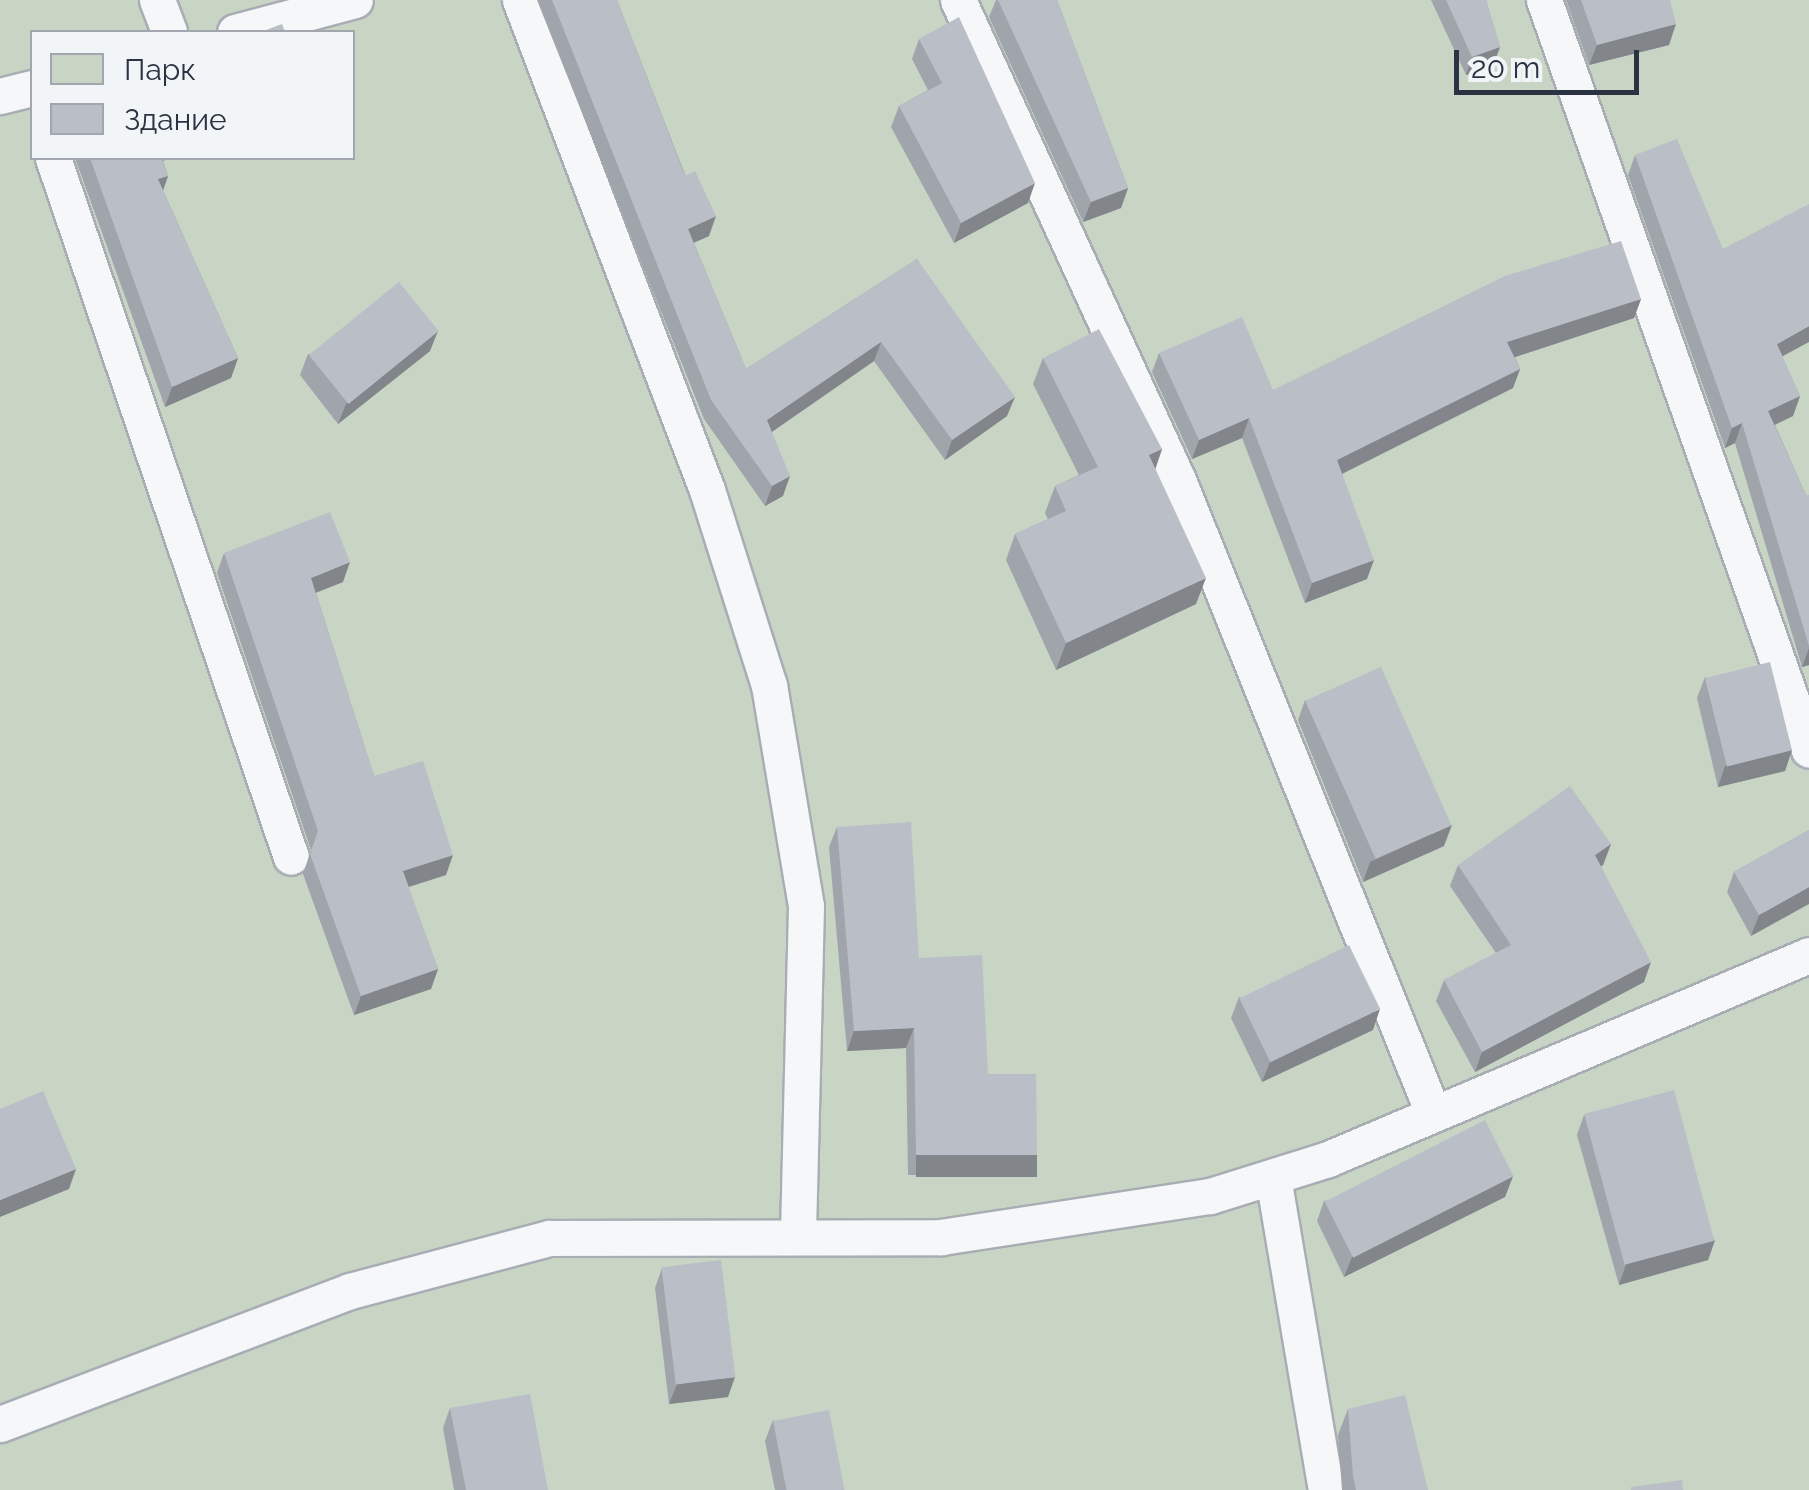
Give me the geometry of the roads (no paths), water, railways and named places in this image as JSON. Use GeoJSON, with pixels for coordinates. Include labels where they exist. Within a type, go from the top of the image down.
{"type":"FeatureCollection","features":[{"type":"Feature","properties":{"kind":"lane"},"geometry":{"type":"LineString","coordinates":[[156,0],[168,30]]}},
{"type":"Feature","properties":{"kind":"lane"},"geometry":{"type":"LineString","coordinates":[[242,30],[354,0]]}},
{"type":"Feature","properties":{"kind":"lane"},"geometry":{"type":"LineString","coordinates":[[520,0],[707,490],[769,685],[806,906],[798,1235]]}},
{"type":"Feature","properties":{"kind":"lane"},"geometry":{"type":"LineString","coordinates":[[958,0],[1184,495],[1433,1113]]}},
{"type":"Feature","properties":{"kind":"lane"},"geometry":{"type":"LineString","coordinates":[[1544,0],[1809,750]]}},
{"type":"Feature","properties":{"kind":"lane"},"geometry":{"type":"LineString","coordinates":[[54,160],[291,856]]}},
{"type":"Feature","properties":{"kind":"lane"},"geometry":{"type":"LineString","coordinates":[[0,1424],[350,1291],[504,1248],[600,1233],[941,1237],[1123,1215],[1273,1177],[1809,955]]}},
{"type":"Feature","properties":{"kind":"lane"},"geometry":{"type":"LineString","coordinates":[[1273,1177],[1326,1490]]}}]}
